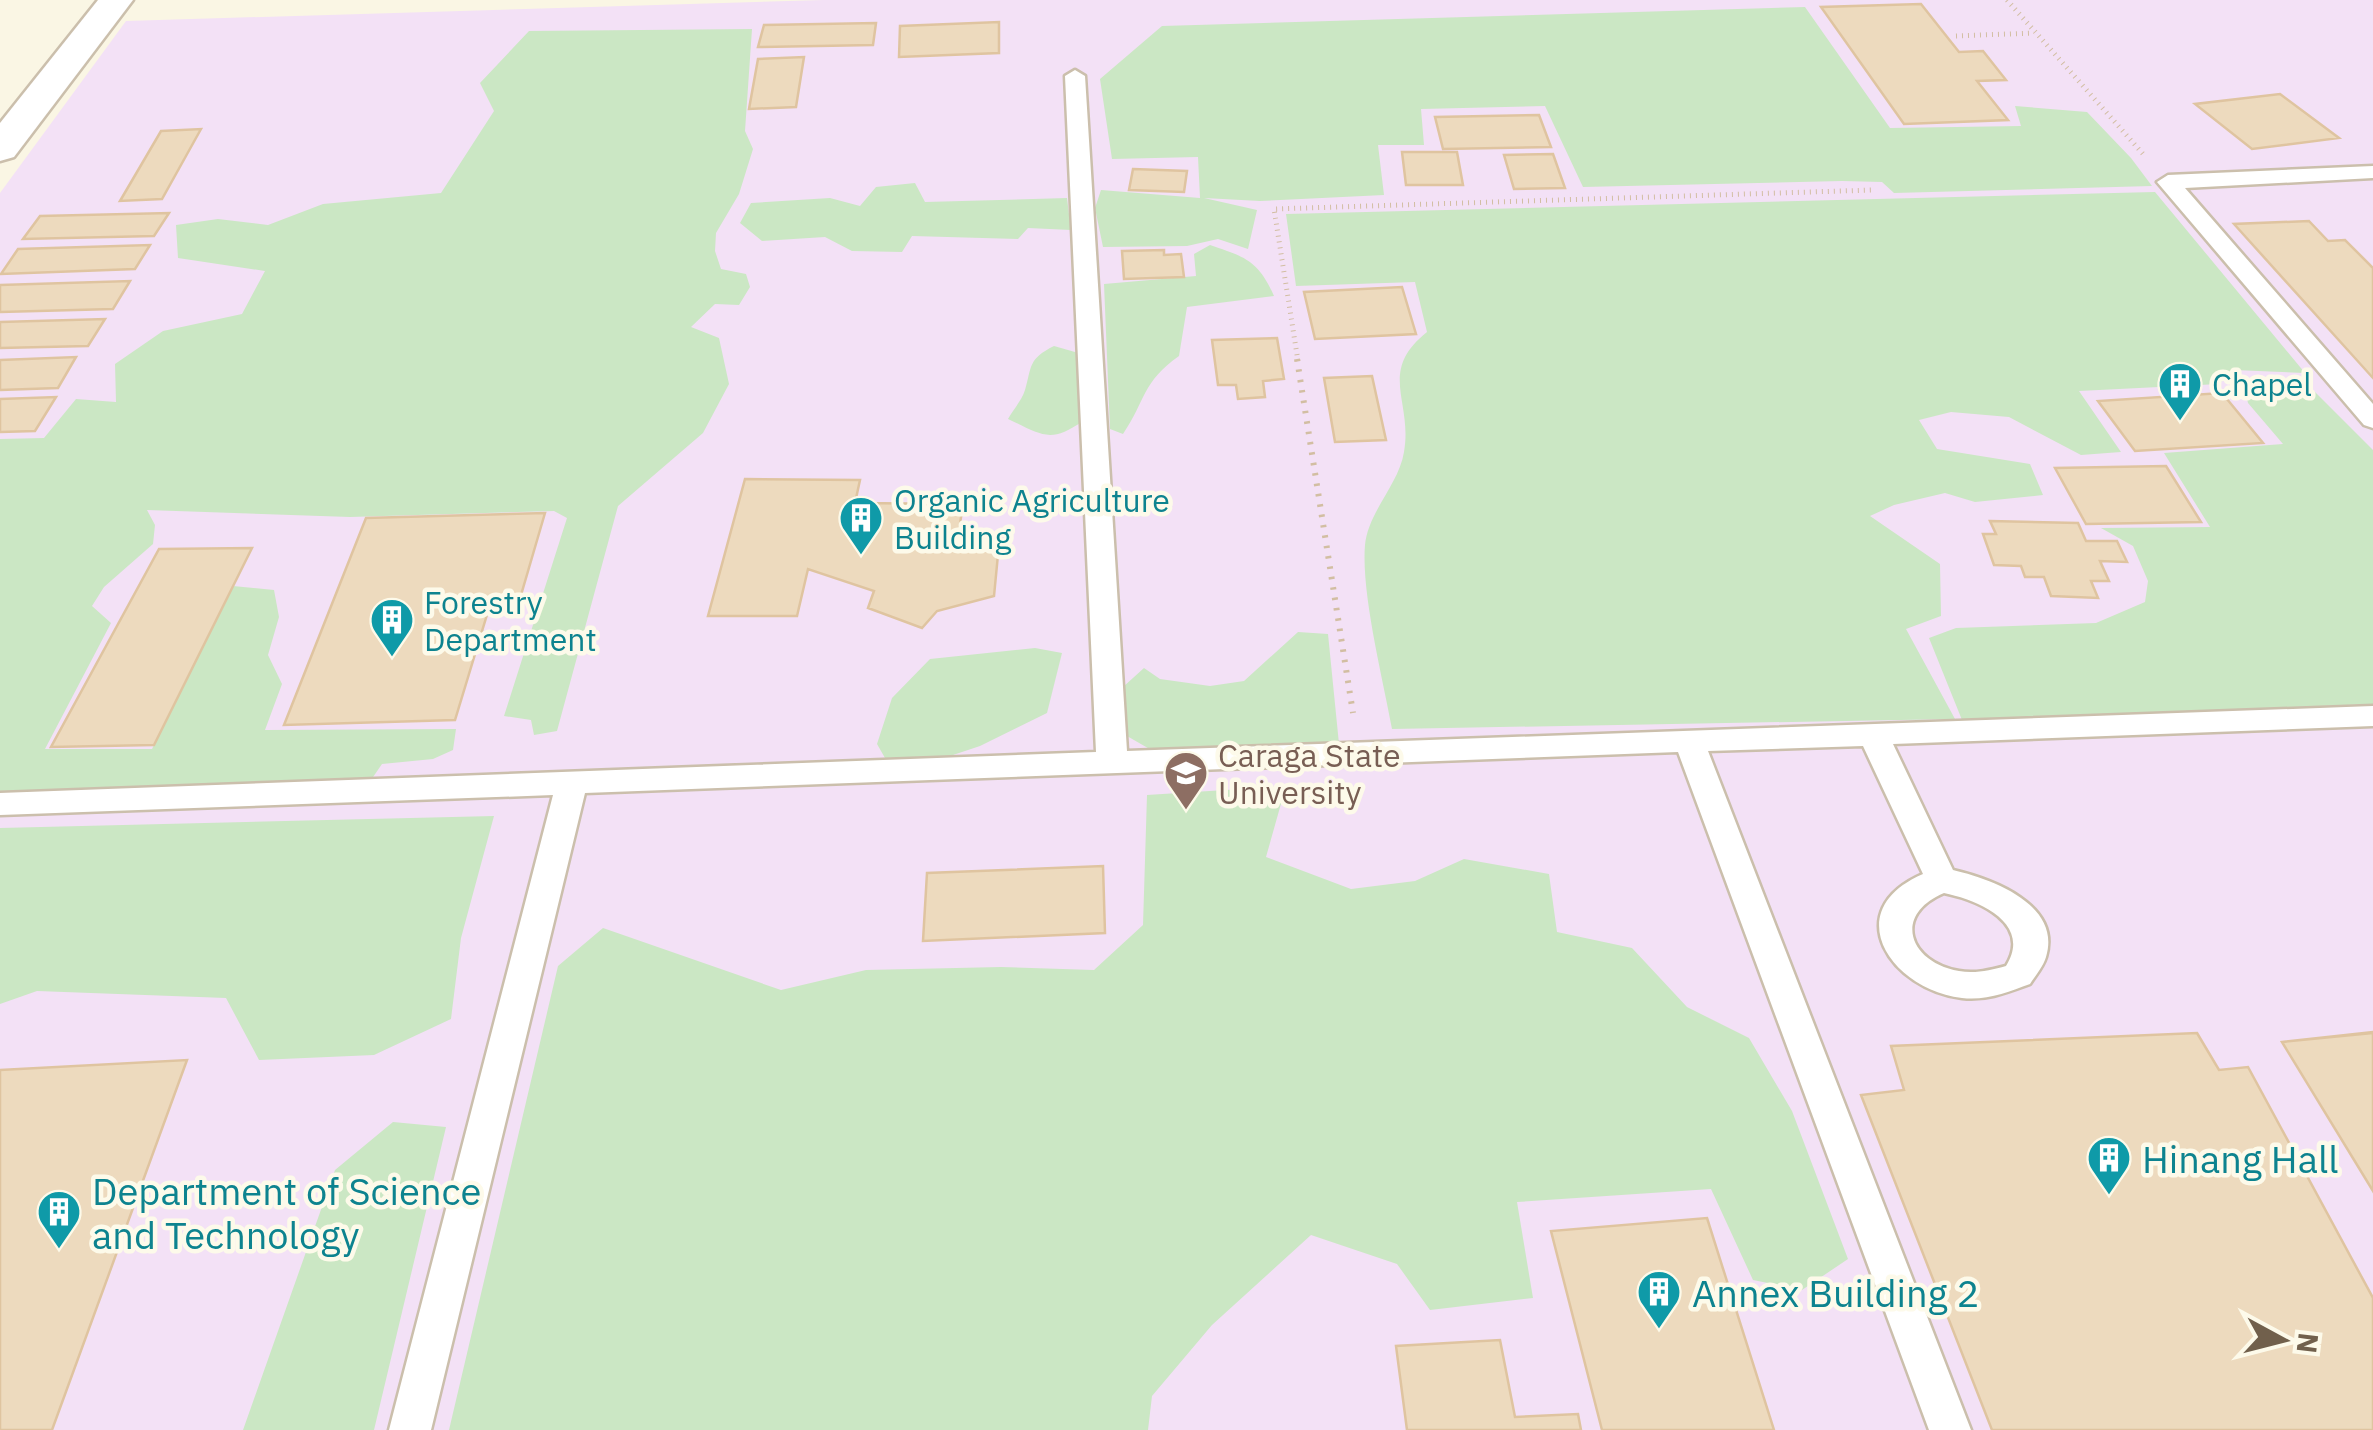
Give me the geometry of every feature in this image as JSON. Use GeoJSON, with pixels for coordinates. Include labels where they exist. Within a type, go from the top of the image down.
{"type":"FeatureCollection","features":[{"type":"Feature","properties":{"kind":"street"},"geometry":{"type":"LineString","coordinates":[[0,149],[116,0]]}},
{"type":"Feature","properties":{"kind":"lane"},"geometry":{"type":"LineString","coordinates":[[1075,76],[1112,763]]}},
{"type":"Feature","properties":{"kind":"lane"},"geometry":{"type":"LineString","coordinates":[[2168,182],[2373,172]]}},
{"type":"Feature","properties":{"kind":"lane"},"geometry":{"type":"LineString","coordinates":[[2168,182],[2373,420]]}},
{"type":"Feature","properties":{"kind":"lane"},"geometry":{"type":"LineString","coordinates":[[0,804],[2373,716]]}},
{"type":"Feature","properties":{"kind":"lane"},"geometry":{"type":"LineString","coordinates":[[1874,735],[1942,880]]}},
{"type":"Feature","properties":{"kind":"lane"},"geometry":{"type":"LineString","coordinates":[[1689,742],[1950,1430]]}},
{"type":"Feature","properties":{"kind":"lane"},"geometry":{"type":"LineString","coordinates":[[410,1430],[572,783]]}},
{"type":"Feature","properties":{"kind":"path"},"geometry":{"type":"LineString","coordinates":[[2006,0],[2168,182]]}},
{"type":"Feature","properties":{"kind":"path"},"geometry":{"type":"LineString","coordinates":[[1956,36],[2036,32]]}},
{"type":"Feature","properties":{"kind":"path"},"geometry":{"type":"LineString","coordinates":[[1360,753],[1274,209],[1872,190]]}},
{"type":"Feature","properties":{"kind":"shaded area","name":"Caraga State University"},"geometry":{"type":"Polygon","coordinates":[[[823,0],[2373,0],[2373,1430],[0,1430],[0,193],[126,21],[823,0]]]}},
{"type":"Feature","properties":{"kind":"green space"},"geometry":{"type":"Polygon","coordinates":[[[1805,7],[1890,128],[2021,126],[2015,106],[2087,112],[2152,186],[1894,193],[1882,182],[1842,181],[1583,187],[1545,106],[1421,109],[1424,145],[1378,145],[1384,195],[1260,201],[1204,198],[1257,210],[1248,249],[1218,239],[1187,246],[1103,247],[1095,208],[1101,190],[1200,198],[1198,157],[1112,159],[1100,79],[1162,26],[1805,7]]]}},
{"type":"Feature","properties":{"kind":"green space"},"geometry":{"type":"Polygon","coordinates":[[[752,29],[745,131],[753,149],[739,194],[716,233],[715,251],[721,269],[746,274],[750,287],[739,305],[715,304],[691,327],[719,338],[729,384],[703,433],[618,506],[557,731],[534,735],[531,720],[504,716],[567,518],[554,511],[350,517],[147,510],[155,525],[153,544],[104,587],[92,606],[111,623],[45,749],[152,749],[233,586],[274,590],[279,617],[268,655],[282,684],[265,730],[456,729],[453,750],[433,759],[382,764],[371,780],[0,797],[0,439],[44,438],[76,399],[116,402],[115,364],[163,331],[242,314],[265,271],[178,258],[176,225],[218,219],[268,225],[323,204],[441,193],[494,111],[480,83],[529,31],[752,29]]]}},
{"type":"Feature","properties":{"kind":"green space"},"geometry":{"type":"Polygon","coordinates":[[[915,183],[925,202],[1067,198],[1071,230],[1028,228],[1018,239],[912,236],[902,252],[852,251],[825,237],[762,241],[740,223],[751,203],[830,198],[860,206],[876,187],[915,183]]]}},
{"type":"Feature","properties":{"kind":"green space"},"geometry":{"type":"Polygon","coordinates":[[[2155,192],[2305,373],[2234,370],[2219,384],[2079,391],[2121,452],[2081,455],[2009,417],[1951,412],[1919,420],[1937,449],[2030,464],[2043,495],[1975,502],[1945,493],[1894,505],[1870,516],[1940,564],[1941,616],[1906,629],[1955,719],[1392,729],[1369,611],[1365,545],[1404,452],[1400,374],[1404,360],[1427,332],[1415,282],[1296,286],[1286,214],[2155,192]]]}},
{"type":"Feature","properties":{"kind":"green space"},"geometry":{"type":"Polygon","coordinates":[[[1210,245],[1256,267],[1274,296],[1187,307],[1179,356],[1151,383],[1123,434],[1110,429],[1104,284],[1196,276],[1194,254],[1210,245]]]}},
{"type":"Feature","properties":{"kind":"green space"},"geometry":{"type":"Polygon","coordinates":[[[1054,346],[1082,354],[1083,421],[1062,433],[1046,435],[1008,419],[1024,394],[1035,359],[1054,346]]]}},
{"type":"Feature","properties":{"kind":"green space"},"geometry":{"type":"Polygon","coordinates":[[[2243,381],[2311,388],[2373,450],[2373,704],[1962,720],[1929,638],[1956,628],[2096,623],[2145,602],[2148,581],[2133,546],[2101,528],[2210,527],[2164,453],[2283,444],[2248,403],[2243,381]]]}},
{"type":"Feature","properties":{"kind":"green space"},"geometry":{"type":"Polygon","coordinates":[[[1298,632],[1328,634],[1339,744],[1153,751],[1127,736],[1123,687],[1144,668],[1160,679],[1210,686],[1244,681],[1298,632]]]}},
{"type":"Feature","properties":{"kind":"green space"},"geometry":{"type":"Polygon","coordinates":[[[1035,648],[1062,653],[1047,713],[980,746],[947,757],[885,758],[877,744],[892,698],[930,659],[1035,648]]]}},
{"type":"Feature","properties":{"kind":"green space"},"geometry":{"type":"Polygon","coordinates":[[[1286,786],[1266,857],[1351,889],[1415,881],[1464,859],[1549,874],[1557,932],[1632,948],[1687,1007],[1749,1038],[1792,1111],[1848,1259],[1802,1290],[1753,1280],[1711,1189],[1517,1202],[1533,1298],[1430,1310],[1397,1264],[1311,1235],[1212,1325],[1152,1396],[1148,1430],[449,1430],[558,966],[603,928],[781,990],[866,970],[1094,970],[1143,925],[1147,795],[1286,786]]]}},
{"type":"Feature","properties":{"kind":"green space"},"geometry":{"type":"Polygon","coordinates":[[[494,816],[461,938],[451,1019],[374,1055],[259,1060],[226,998],[37,991],[0,1004],[0,828],[494,816]]]}},
{"type":"Feature","properties":{"kind":"green space"},"geometry":{"type":"Polygon","coordinates":[[[393,1122],[446,1127],[374,1430],[243,1430],[335,1170],[393,1122]]]}},
{"type":"Feature","properties":{"kind":"building"},"geometry":{"type":"Polygon","coordinates":[[[1921,4],[1959,52],[1983,51],[2006,80],[1977,81],[2008,120],[1904,124],[1821,7],[1921,4]]]}},
{"type":"Feature","properties":{"kind":"building"},"geometry":{"type":"Polygon","coordinates":[[[999,22],[999,53],[899,57],[900,26],[999,22]]]}},
{"type":"Feature","properties":{"kind":"building"},"geometry":{"type":"Polygon","coordinates":[[[876,23],[873,45],[758,47],[764,25],[876,23]]]}},
{"type":"Feature","properties":{"kind":"building"},"geometry":{"type":"Polygon","coordinates":[[[804,57],[796,107],[749,109],[758,59],[804,57]]]}},
{"type":"Feature","properties":{"kind":"building"},"geometry":{"type":"Polygon","coordinates":[[[2280,94],[2339,138],[2252,149],[2195,104],[2280,94]]]}},
{"type":"Feature","properties":{"kind":"building"},"geometry":{"type":"Polygon","coordinates":[[[1539,115],[1551,147],[1443,149],[1435,117],[1539,115]]]}},
{"type":"Feature","properties":{"kind":"building"},"geometry":{"type":"Polygon","coordinates":[[[201,129],[162,199],[120,201],[161,131],[201,129]]]}},
{"type":"Feature","properties":{"kind":"building"},"geometry":{"type":"Polygon","coordinates":[[[1402,152],[1457,152],[1463,185],[1406,185],[1402,152]]]}},
{"type":"Feature","properties":{"kind":"building"},"geometry":{"type":"Polygon","coordinates":[[[1553,154],[1565,188],[1514,189],[1504,155],[1553,154]]]}},
{"type":"Feature","properties":{"kind":"building"},"geometry":{"type":"Polygon","coordinates":[[[1133,169],[1187,171],[1184,192],[1129,190],[1133,169]]]}},
{"type":"Feature","properties":{"kind":"building"},"geometry":{"type":"Polygon","coordinates":[[[169,213],[154,236],[23,239],[40,216],[169,213]]]}},
{"type":"Feature","properties":{"kind":"building"},"geometry":{"type":"Polygon","coordinates":[[[2309,221],[2328,241],[2345,240],[2373,268],[2373,378],[2234,224],[2309,221]]]}},
{"type":"Feature","properties":{"kind":"building"},"geometry":{"type":"Polygon","coordinates":[[[150,245],[135,269],[1,274],[18,249],[150,245]]]}},
{"type":"Feature","properties":{"kind":"building"},"geometry":{"type":"Polygon","coordinates":[[[1164,250],[1164,255],[1181,254],[1184,277],[1124,279],[1122,251],[1164,250]]]}},
{"type":"Feature","properties":{"kind":"building"},"geometry":{"type":"Polygon","coordinates":[[[130,281],[113,309],[0,312],[0,285],[130,281]]]}},
{"type":"Feature","properties":{"kind":"building"},"geometry":{"type":"Polygon","coordinates":[[[1402,287],[1416,334],[1315,339],[1304,292],[1402,287]]]}},
{"type":"Feature","properties":{"kind":"building"},"geometry":{"type":"Polygon","coordinates":[[[105,319],[88,346],[0,348],[0,322],[105,319]]]}},
{"type":"Feature","properties":{"kind":"building"},"geometry":{"type":"Polygon","coordinates":[[[1277,338],[1284,379],[1263,381],[1265,397],[1238,399],[1236,385],[1218,385],[1212,340],[1277,338]]]}},
{"type":"Feature","properties":{"kind":"building"},"geometry":{"type":"Polygon","coordinates":[[[76,357],[58,388],[0,390],[0,360],[76,357]]]}},
{"type":"Feature","properties":{"kind":"building"},"geometry":{"type":"Polygon","coordinates":[[[1372,376],[1386,440],[1335,442],[1324,378],[1372,376]]]}},
{"type":"Feature","properties":{"kind":"building","name":"Chapel"},"geometry":{"type":"Polygon","coordinates":[[[2222,393],[2263,443],[2135,451],[2098,401],[2222,393]]]}},
{"type":"Feature","properties":{"kind":"building"},"geometry":{"type":"Polygon","coordinates":[[[56,397],[35,431],[0,432],[0,399],[56,397]]]}},
{"type":"Feature","properties":{"kind":"building"},"geometry":{"type":"Polygon","coordinates":[[[2166,466],[2201,522],[2086,524],[2055,468],[2166,466]]]}},
{"type":"Feature","properties":{"kind":"building","name":"Organic Agriculture Building"},"geometry":{"type":"Polygon","coordinates":[[[745,479],[860,480],[855,503],[963,504],[957,544],[999,544],[994,596],[937,611],[922,628],[868,608],[874,591],[808,569],[797,616],[708,616],[745,479]]]}},
{"type":"Feature","properties":{"kind":"building","name":"Forestry Department"},"geometry":{"type":"Polygon","coordinates":[[[545,513],[521,595],[493,595],[455,720],[284,725],[366,518],[545,513]]]}},
{"type":"Feature","properties":{"kind":"building"},"geometry":{"type":"Polygon","coordinates":[[[1990,521],[2078,523],[2086,541],[2117,541],[2127,562],[2100,561],[2109,581],[2091,581],[2098,598],[2051,596],[2044,577],[2025,577],[2021,566],[1994,565],[1983,534],[1996,534],[1990,521]]]}},
{"type":"Feature","properties":{"kind":"building"},"geometry":{"type":"Polygon","coordinates":[[[252,548],[154,745],[51,747],[159,549],[252,548]]]}},
{"type":"Feature","properties":{"kind":"building"},"geometry":{"type":"Polygon","coordinates":[[[1103,866],[1105,933],[923,941],[927,873],[1103,866]]]}},
{"type":"Feature","properties":{"kind":"building"},"geometry":{"type":"Polygon","coordinates":[[[2373,1032],[2373,1191],[2282,1042],[2373,1032]]]}},
{"type":"Feature","properties":{"kind":"building","name":"Hinang Hall"},"geometry":{"type":"Polygon","coordinates":[[[2197,1033],[2219,1070],[2248,1067],[2373,1298],[2373,1430],[1992,1430],[1861,1095],[1904,1090],[1891,1046],[2197,1033]]]}},
{"type":"Feature","properties":{"kind":"building"},"geometry":{"type":"Polygon","coordinates":[[[2373,1033],[2373,1191],[2282,1042],[2373,1033]]]}},
{"type":"Feature","properties":{"kind":"building","name":"Department of Science and Technology"},"geometry":{"type":"Polygon","coordinates":[[[187,1060],[52,1430],[0,1430],[0,1070],[187,1060]]]}},
{"type":"Feature","properties":{"kind":"building","name":"Annex Building 2"},"geometry":{"type":"Polygon","coordinates":[[[1707,1218],[1774,1430],[1602,1430],[1551,1231],[1707,1218]]]}},
{"type":"Feature","properties":{"kind":"building"},"geometry":{"type":"Polygon","coordinates":[[[1500,1340],[1515,1417],[1578,1414],[1581,1430],[1407,1430],[1396,1346],[1500,1340]]]}},
{"type":"Feature","properties":{"kind":"place","name":"Chapel"},"geometry":{"type":"Point","coordinates":[2180,422]}},
{"type":"Feature","properties":{"kind":"place","name":"Organic Agriculture Building"},"geometry":{"type":"Point","coordinates":[861,556]}},
{"type":"Feature","properties":{"kind":"place","name":"Forestry Department"},"geometry":{"type":"Point","coordinates":[392,658]}},
{"type":"Feature","properties":{"kind":"place","name":"Caraga State University"},"geometry":{"type":"Point","coordinates":[1186,811]}},
{"type":"Feature","properties":{"kind":"place","name":"Hinang Hall"},"geometry":{"type":"Point","coordinates":[2109,1196]}},
{"type":"Feature","properties":{"kind":"place","name":"Department of Science and Technology"},"geometry":{"type":"Point","coordinates":[59,1250]}},
{"type":"Feature","properties":{"kind":"place","name":"Annex Building 2"},"geometry":{"type":"Point","coordinates":[1659,1330]}}]}
